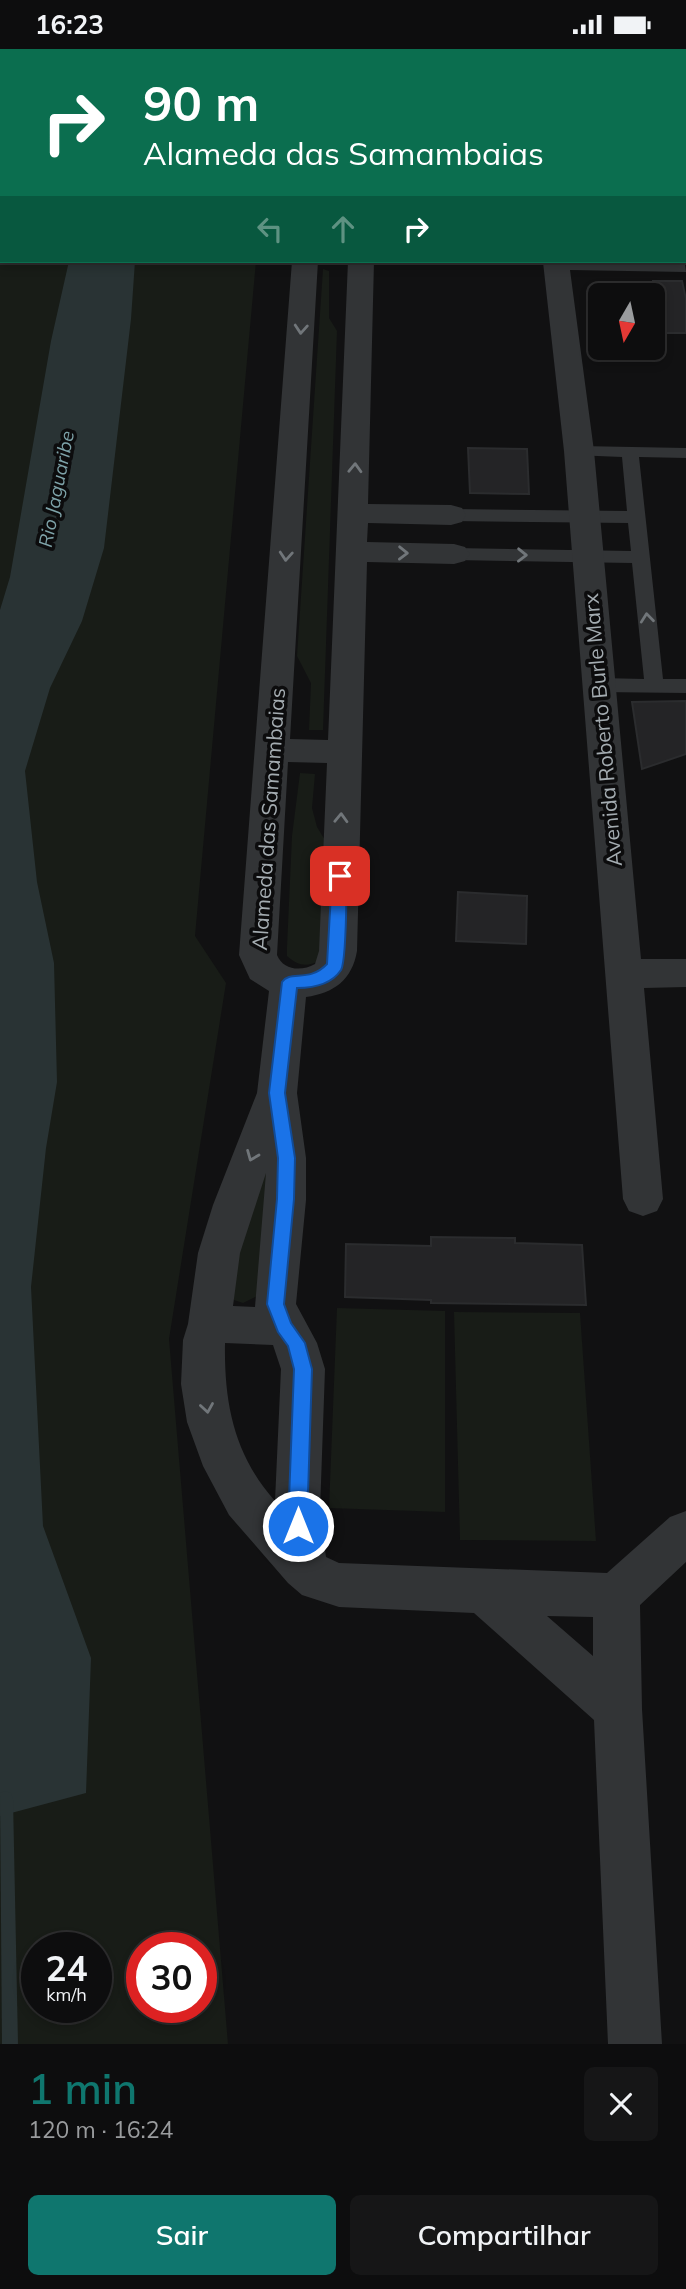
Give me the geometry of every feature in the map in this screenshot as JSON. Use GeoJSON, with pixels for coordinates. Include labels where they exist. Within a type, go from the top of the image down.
{"type":"FeatureCollection","features":[{"type":"Feature","properties":{"kind":"street","name":"Alameda das Samambaias"},"geometry":{"type":"LineString","coordinates":[[289,982],[262,968],[258,955],[305,263]]}},
{"type":"Feature","properties":{"kind":"street"},"geometry":{"type":"LineString","coordinates":[[304,1568],[297,1511],[303,1369],[296,1343],[284,1327],[275,1304],[286,1199],[286,1158],[277,1093],[289,982],[309,982],[324,978],[335,966],[361,263]]}},
{"type":"Feature","properties":{"kind":"street","name":"Avenida Roberto Burle Marx"},"geometry":{"type":"LineString","coordinates":[[556,263],[579,451],[643,1199]]}},
{"type":"Feature","properties":{"kind":"street"},"geometry":{"type":"LineString","coordinates":[[621,263],[686,264]]}},
{"type":"Feature","properties":{"kind":"street"},"geometry":{"type":"LineString","coordinates":[[353,513],[451,515]]}},
{"type":"Feature","properties":{"kind":"street"},"geometry":{"type":"LineString","coordinates":[[352,552],[454,554]]}},
{"type":"Feature","properties":{"kind":"street"},"geometry":{"type":"LineString","coordinates":[[273,750],[343,752]]}},
{"type":"Feature","properties":{"kind":"street"},"geometry":{"type":"LineString","coordinates":[[624,974],[686,974]]}},
{"type":"Feature","properties":{"kind":"street"},"geometry":{"type":"LineString","coordinates":[[277,1093],[233,1205],[219,1253],[209,1324],[204,1340],[203,1384],[209,1422],[225,1466],[245,1500],[304,1568],[318,1579],[339,1585],[616,1596],[686,1532]]}},
{"type":"Feature","properties":{"kind":"street"},"geometry":{"type":"LineString","coordinates":[[209,1324],[284,1327]]}},
{"type":"Feature","properties":{"kind":"street"},"geometry":{"type":"LineString","coordinates":[[484,1591],[618,1709]]}},
{"type":"Feature","properties":{"kind":"street"},"geometry":{"type":"LineString","coordinates":[[616,1596],[618,1709],[635,2044]]}},
{"type":"Feature","properties":{"kind":"lane"},"geometry":{"type":"LineString","coordinates":[[579,451],[686,453]]}},
{"type":"Feature","properties":{"kind":"lane"},"geometry":{"type":"LineString","coordinates":[[630,452],[654,686]]}},
{"type":"Feature","properties":{"kind":"lane"},"geometry":{"type":"LineString","coordinates":[[451,515],[637,517]]}},
{"type":"Feature","properties":{"kind":"lane"},"geometry":{"type":"LineString","coordinates":[[454,554],[641,557]]}},
{"type":"Feature","properties":{"kind":"lane"},"geometry":{"type":"LineString","coordinates":[[600,685],[686,686]]}},
{"type":"Feature","properties":{"kind":"shaded area"},"geometry":{"type":"Polygon","coordinates":[[[0,263],[256,263],[195,936],[226,983],[169,1339],[228,2044],[0,2044],[0,263]]]}},
{"type":"Feature","properties":{"kind":"shaded area"},"geometry":{"type":"Polygon","coordinates":[[[323,269],[329,271],[329,318],[337,331],[323,730],[309,730],[311,683],[297,656],[323,269]]]}},
{"type":"Feature","properties":{"kind":"shaded area"},"geometry":{"type":"Polygon","coordinates":[[[300,773],[315,774],[312,808],[317,827],[331,850],[320,961],[306,965],[287,956],[292,836],[300,773]]]}},
{"type":"Feature","properties":{"kind":"shaded area"},"geometry":{"type":"Polygon","coordinates":[[[258,1159],[273,1159],[257,1296],[243,1303],[234,1300],[226,1281],[258,1159]]]}},
{"type":"Feature","properties":{"kind":"shaded area"},"geometry":{"type":"Polygon","coordinates":[[[337,1308],[445,1311],[445,1512],[329,1508],[337,1308]]]}},
{"type":"Feature","properties":{"kind":"shaded area"},"geometry":{"type":"Polygon","coordinates":[[[454,1312],[580,1313],[596,1541],[460,1540],[454,1312]]]}},
{"type":"Feature","properties":{"kind":"water"},"geometry":{"type":"Polygon","coordinates":[[[69,263],[135,263],[131,319],[104,548],[82,621],[50,688],[25,771],[37,882],[54,963],[57,1082],[46,1148],[31,1287],[43,1526],[91,1658],[86,1793],[0,1816],[0,610],[10,577],[51,341],[69,263]]]}},
{"type":"Feature","properties":{"kind":"building"},"geometry":{"type":"Polygon","coordinates":[[[682,281],[686,299],[686,333],[665,333],[665,283],[653,283],[682,281]]]}},
{"type":"Feature","properties":{"kind":"building"},"geometry":{"type":"Polygon","coordinates":[[[468,448],[527,449],[529,494],[470,493],[468,448]]]}},
{"type":"Feature","properties":{"kind":"building"},"geometry":{"type":"Polygon","coordinates":[[[686,701],[686,754],[642,769],[632,702],[686,701]]]}},
{"type":"Feature","properties":{"kind":"building"},"geometry":{"type":"Polygon","coordinates":[[[458,892],[527,896],[526,944],[456,941],[458,892]]]}},
{"type":"Feature","properties":{"kind":"building"},"geometry":{"type":"Polygon","coordinates":[[[431,1237],[515,1238],[515,1243],[582,1245],[586,1305],[431,1303],[431,1300],[345,1297],[346,1244],[431,1246],[431,1237]]]}},
{"type":"Feature","properties":{"kind":"waterway","name":"Rio Jaguaribe"},"geometry":{"type":"LineString","coordinates":[[5,1799],[10,2044]]}},
{"type":"Feature","properties":{"kind":"route"},"geometry":{"type":"LineString","coordinates":[[298,1526],[303,1369],[296,1343],[284,1327],[275,1304],[286,1199],[286,1158],[277,1093],[289,982],[309,982],[324,978],[335,966],[338,951],[340,876]]}}]}
